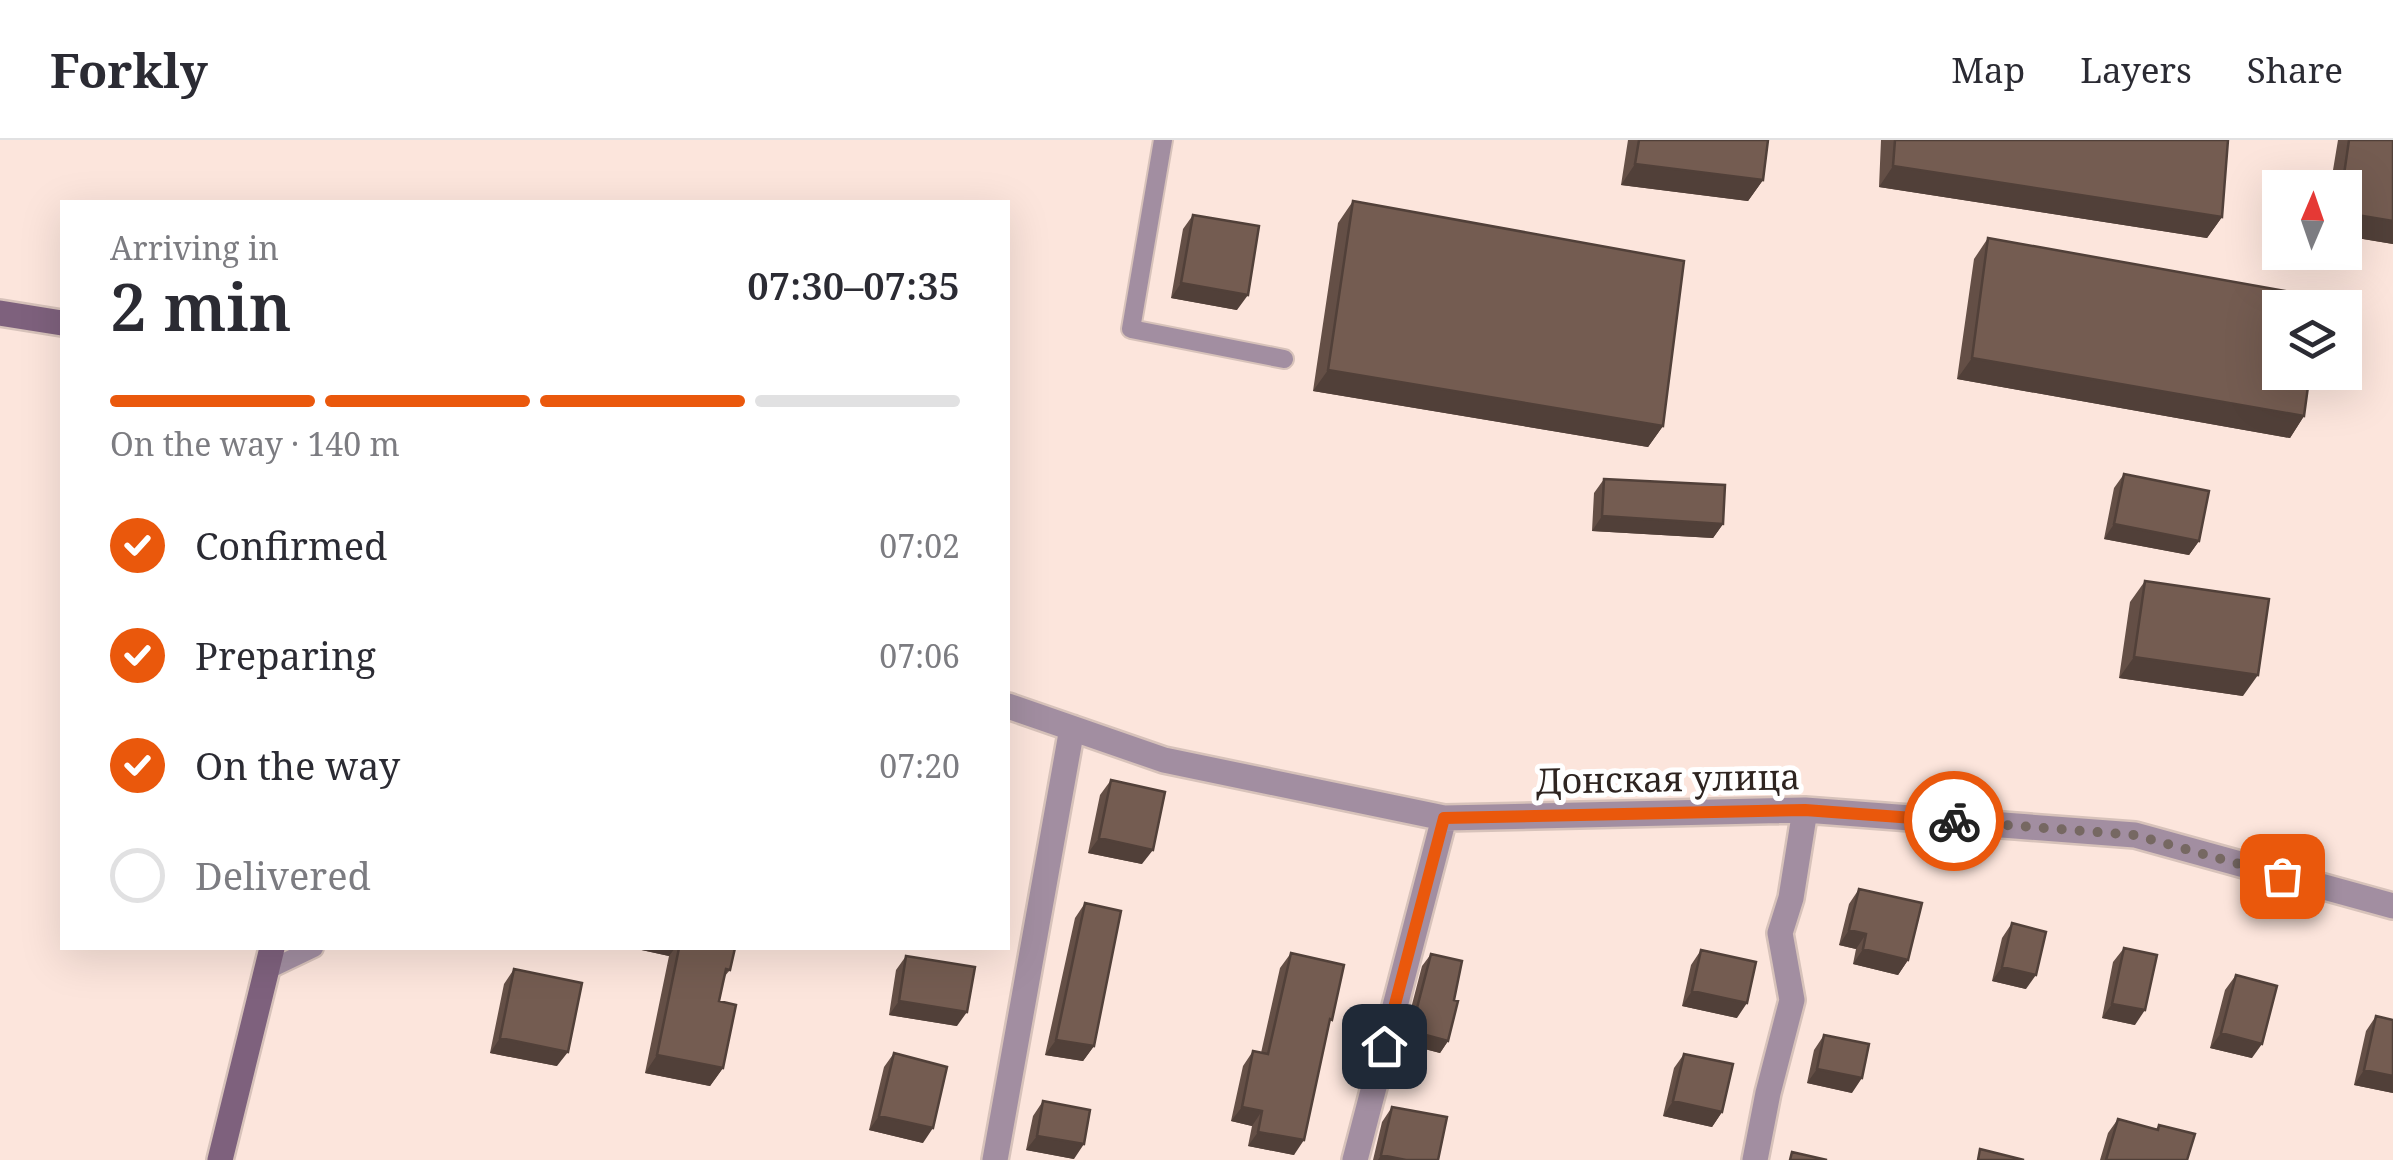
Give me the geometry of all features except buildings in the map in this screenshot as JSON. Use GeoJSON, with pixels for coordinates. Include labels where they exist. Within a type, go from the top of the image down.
{"type":"FeatureCollection","features":[{"type":"Feature","properties":{"kind":"street"},"geometry":{"type":"LineString","coordinates":[[0,313],[60,323]]}},
{"type":"Feature","properties":{"kind":"street","name":"Донская улица"},"geometry":{"type":"LineString","coordinates":[[1010,707],[1164,760],[1444,818],[1805,810],[2135,835],[2393,906]]}},
{"type":"Feature","properties":{"kind":"street"},"geometry":{"type":"LineString","coordinates":[[995,1160],[1072,728]]}},
{"type":"Feature","properties":{"kind":"street"},"geometry":{"type":"LineString","coordinates":[[1756,1160],[1792,1000],[1780,933],[1791,898],[1805,810]]}},
{"type":"Feature","properties":{"kind":"street"},"geometry":{"type":"LineString","coordinates":[[1355,1160],[1444,818]]}},
{"type":"Feature","properties":{"kind":"street"},"geometry":{"type":"LineString","coordinates":[[220,1160],[269,959]]}},
{"type":"Feature","properties":{"kind":"lane"},"geometry":{"type":"LineString","coordinates":[[1163,140],[1131,329],[1284,359]]}},
{"type":"Feature","properties":{"kind":"lane"},"geometry":{"type":"LineString","coordinates":[[269,959],[306,950]]}},
{"type":"Feature","properties":{"kind":"way so far"},"geometry":{"type":"LineString","coordinates":[[1954,821],[2135,835],[2282,876]]}},
{"type":"Feature","properties":{"kind":"route"},"geometry":{"type":"LineString","coordinates":[[1384,1046],[1444,818],[1805,810],[1954,821]]}}]}
